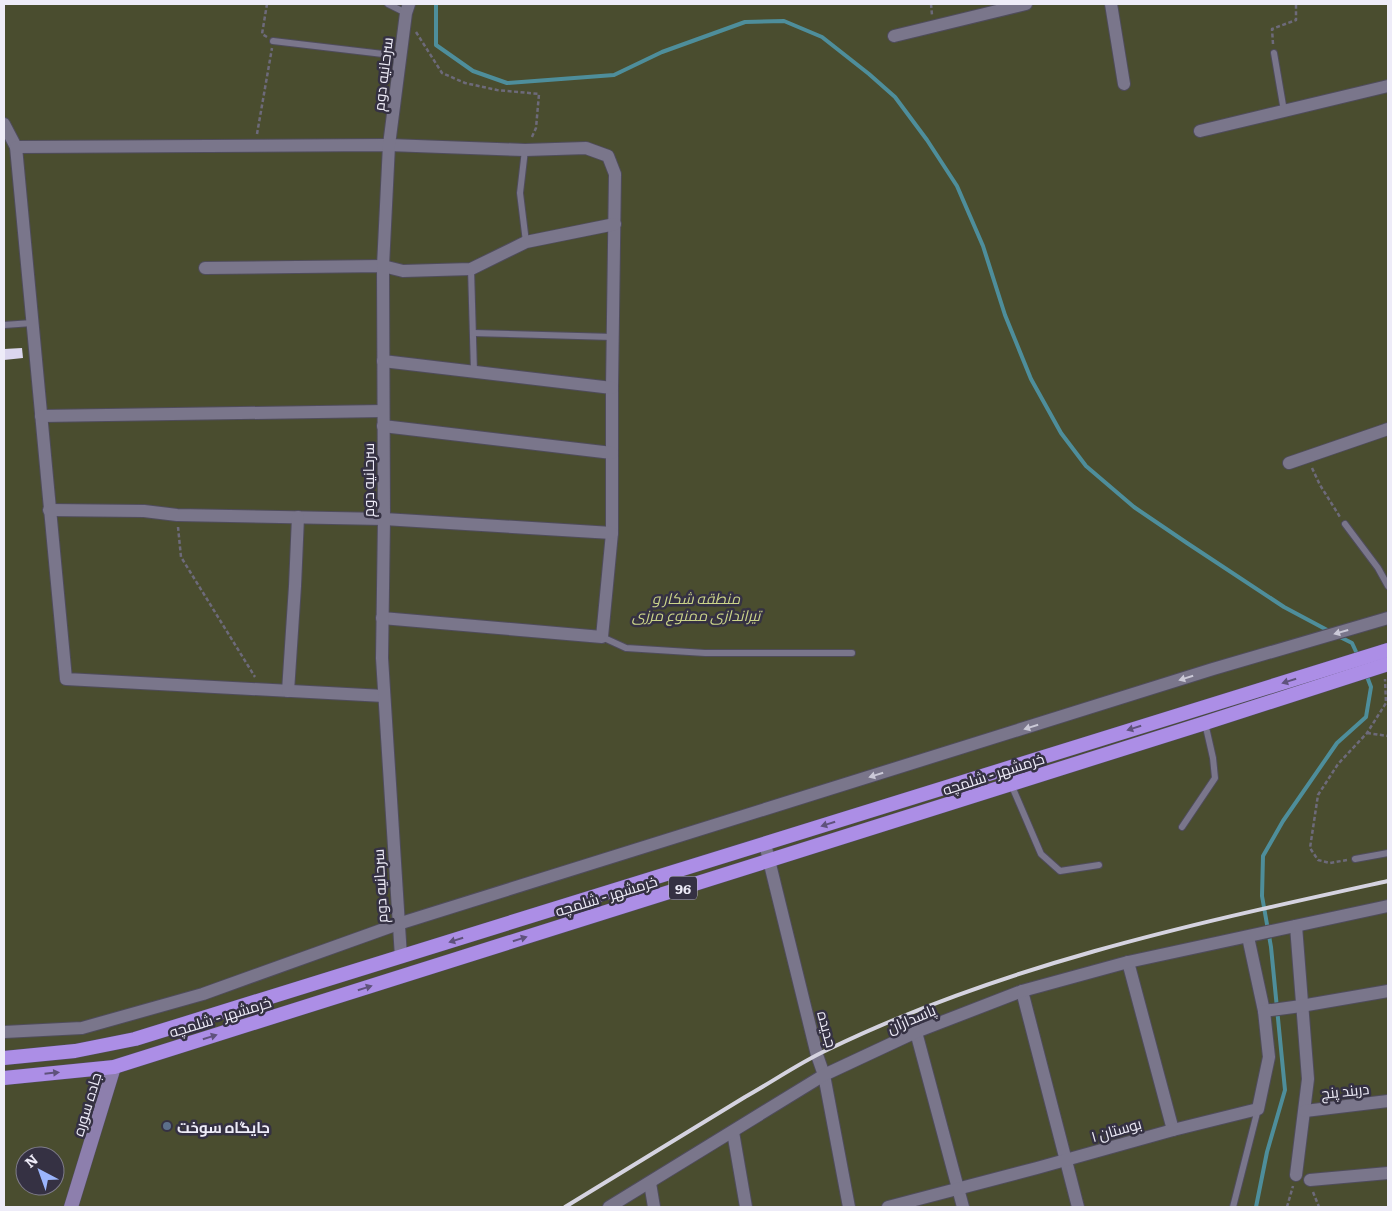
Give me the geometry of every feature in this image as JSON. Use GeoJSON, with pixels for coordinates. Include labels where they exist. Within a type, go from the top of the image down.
{"type":"FeatureCollection","features":[{"type":"Feature","properties":{"kind":"highway","name":"خرمشهر - شلمچه"},"geometry":{"type":"LineString","coordinates":[[4,1078],[114,1067],[1205,723],[1362,666],[1388,650]]}},
{"type":"Feature","properties":{"kind":"highway","name":"خرمشهر - شلمچه"},"geometry":{"type":"LineString","coordinates":[[4,1058],[75,1051],[135,1039],[1173,716],[1362,666],[1386,664]]}},
{"type":"Feature","properties":{"kind":"main road","name":"جاده سوره"},"geometry":{"type":"LineString","coordinates":[[71,1207],[114,1067]]}},
{"type":"Feature","properties":{"kind":"street"},"geometry":{"type":"LineString","coordinates":[[894,36],[1005,6],[1026,4]]}},
{"type":"Feature","properties":{"kind":"street"},"geometry":{"type":"LineString","coordinates":[[1111,4],[1124,84]]}},
{"type":"Feature","properties":{"kind":"street","name":"سرحانیه دوم"},"geometry":{"type":"LineString","coordinates":[[401,957],[384,696],[382,618],[384,519],[383,266],[389,145],[408,9]]}},
{"type":"Feature","properties":{"kind":"street"},"geometry":{"type":"LineString","coordinates":[[1200,131],[1388,86]]}},
{"type":"Feature","properties":{"kind":"street"},"geometry":{"type":"LineString","coordinates":[[4,124],[16,147],[66,679],[384,696]]}},
{"type":"Feature","properties":{"kind":"street"},"geometry":{"type":"LineString","coordinates":[[16,147],[389,145],[525,150],[586,148],[608,156],[615,174],[612,533],[602,637],[382,618]]}},
{"type":"Feature","properties":{"kind":"street"},"geometry":{"type":"LineString","coordinates":[[205,268],[383,266],[403,271],[471,269],[526,242],[615,224]]}},
{"type":"Feature","properties":{"kind":"street"},"geometry":{"type":"LineString","coordinates":[[383,361],[612,388]]}},
{"type":"Feature","properties":{"kind":"street"},"geometry":{"type":"LineString","coordinates":[[40,416],[383,411]]}},
{"type":"Feature","properties":{"kind":"street"},"geometry":{"type":"LineString","coordinates":[[383,426],[612,453]]}},
{"type":"Feature","properties":{"kind":"street"},"geometry":{"type":"LineString","coordinates":[[1289,463],[1388,429]]}},
{"type":"Feature","properties":{"kind":"street"},"geometry":{"type":"LineString","coordinates":[[49,510],[144,511],[177,515],[384,519],[612,533]]}},
{"type":"Feature","properties":{"kind":"street"},"geometry":{"type":"LineString","coordinates":[[288,691],[298,517]]}},
{"type":"Feature","properties":{"kind":"street"},"geometry":{"type":"LineString","coordinates":[[4,1032],[82,1028],[202,994],[398,924],[1204,672],[1388,618]]}},
{"type":"Feature","properties":{"kind":"street","name":"جدیده"},"geometry":{"type":"LineString","coordinates":[[764,844],[817,1055],[824,1075],[849,1207]]}},
{"type":"Feature","properties":{"kind":"street","name":"پاسداران"},"geometry":{"type":"LineString","coordinates":[[609,1207],[824,1075],[916,1032],[1022,991],[1128,962],[1388,906]]}},
{"type":"Feature","properties":{"kind":"street"},"geometry":{"type":"LineString","coordinates":[[1296,926],[1296,1007],[1308,1079],[1296,1175]]}},
{"type":"Feature","properties":{"kind":"street"},"geometry":{"type":"LineString","coordinates":[[1253,936],[1267,1011],[1268,1057],[1258,1109]]}},
{"type":"Feature","properties":{"kind":"street"},"geometry":{"type":"LineString","coordinates":[[1128,962],[1173,1130]]}},
{"type":"Feature","properties":{"kind":"street"},"geometry":{"type":"LineString","coordinates":[[1022,991],[1078,1207]]}},
{"type":"Feature","properties":{"kind":"street"},"geometry":{"type":"LineString","coordinates":[[1267,1011],[1388,991]]}},
{"type":"Feature","properties":{"kind":"street"},"geometry":{"type":"LineString","coordinates":[[916,1032],[963,1207]]}},
{"type":"Feature","properties":{"kind":"street","name":"دربند پنچ"},"geometry":{"type":"LineString","coordinates":[[1305,1111],[1388,1101]]}},
{"type":"Feature","properties":{"kind":"street","name":"بوستان ۱"},"geometry":{"type":"LineString","coordinates":[[888,1207],[1258,1109]]}},
{"type":"Feature","properties":{"kind":"street"},"geometry":{"type":"LineString","coordinates":[[733,1132],[746,1207]]}},
{"type":"Feature","properties":{"kind":"street"},"geometry":{"type":"LineString","coordinates":[[1310,1180],[1388,1173]]}},
{"type":"Feature","properties":{"kind":"street"},"geometry":{"type":"LineString","coordinates":[[650,1183],[654,1207]]}},
{"type":"Feature","properties":{"kind":"lane"},"geometry":{"type":"LineString","coordinates":[[388,4],[408,9]]}},
{"type":"Feature","properties":{"kind":"lane"},"geometry":{"type":"LineString","coordinates":[[273,41],[400,56]]}},
{"type":"Feature","properties":{"kind":"lane"},"geometry":{"type":"LineString","coordinates":[[1274,53],[1284,111]]}},
{"type":"Feature","properties":{"kind":"lane"},"geometry":{"type":"LineString","coordinates":[[525,150],[520,193],[526,242]]}},
{"type":"Feature","properties":{"kind":"lane"},"geometry":{"type":"LineString","coordinates":[[471,269],[474,372]]}},
{"type":"Feature","properties":{"kind":"lane"},"geometry":{"type":"LineString","coordinates":[[4,325],[32,323]]}},
{"type":"Feature","properties":{"kind":"lane"},"geometry":{"type":"LineString","coordinates":[[473,332],[613,337]]}},
{"type":"Feature","properties":{"kind":"lane"},"geometry":{"type":"LineString","coordinates":[[1344,524],[1378,568],[1388,586]]}},
{"type":"Feature","properties":{"kind":"lane"},"geometry":{"type":"LineString","coordinates":[[602,637],[626,648],[705,653],[852,653]]}},
{"type":"Feature","properties":{"kind":"lane"},"geometry":{"type":"LineString","coordinates":[[1182,827],[1215,778],[1213,758],[1205,723]]}},
{"type":"Feature","properties":{"kind":"lane"},"geometry":{"type":"LineString","coordinates":[[1011,784],[1041,854],[1060,871],[1099,865]]}},
{"type":"Feature","properties":{"kind":"lane"},"geometry":{"type":"LineString","coordinates":[[1355,859],[1388,853]]}},
{"type":"Feature","properties":{"kind":"lane"},"geometry":{"type":"LineString","coordinates":[[1233,1207],[1258,1109]]}},
{"type":"Feature","properties":{"kind":"path"},"geometry":{"type":"LineString","coordinates":[[255,146],[273,41],[262,34],[267,4]]}},
{"type":"Feature","properties":{"kind":"path"},"geometry":{"type":"LineString","coordinates":[[1274,53],[1272,29],[1296,20],[1296,4]]}},
{"type":"Feature","properties":{"kind":"path"},"geometry":{"type":"LineString","coordinates":[[408,9],[442,73],[465,83],[497,90],[539,94],[536,128],[525,150]]}},
{"type":"Feature","properties":{"kind":"path"},"geometry":{"type":"LineString","coordinates":[[1308,457],[1320,485],[1344,524]]}},
{"type":"Feature","properties":{"kind":"path"},"geometry":{"type":"LineString","coordinates":[[177,515],[181,557],[200,591],[252,669],[261,690]]}},
{"type":"Feature","properties":{"kind":"path"},"geometry":{"type":"LineString","coordinates":[[1355,859],[1330,863],[1318,860],[1310,848],[1318,795],[1338,764],[1367,733],[1386,703],[1386,664]]}},
{"type":"Feature","properties":{"kind":"path"},"geometry":{"type":"LineString","coordinates":[[1367,733],[1388,736]]}},
{"type":"Feature","properties":{"kind":"green space","name":"منطقه شکار و تیراندازی ممنوع مرزی"},"geometry":{"type":"Polygon","coordinates":[[[4,4],[1388,4],[1388,1207],[4,1207],[4,4]]]}},
{"type":"Feature","properties":{"kind":"building"},"geometry":{"type":"Polygon","coordinates":[[[22,348],[23,358],[4,360],[4,349],[22,348]]]}},
{"type":"Feature","properties":{"kind":"waterway"},"geometry":{"type":"LineString","coordinates":[[436,4],[436,45],[473,71],[507,83],[614,75],[662,52],[745,22],[784,21],[822,37],[895,97],[927,140],[957,186],[983,246],[1005,315],[1031,379],[1061,433],[1086,466],[1134,507],[1187,543],[1284,607],[1329,631]]}},
{"type":"Feature","properties":{"kind":"waterway"},"geometry":{"type":"LineString","coordinates":[[1338,636],[1352,643],[1358,656]]}},
{"type":"Feature","properties":{"kind":"waterway"},"geometry":{"type":"LineString","coordinates":[[1256,1207],[1267,1152],[1285,1090],[1271,947],[1262,896],[1263,856],[1283,821],[1337,743],[1366,717],[1371,687],[1366,674]]}},
{"type":"Feature","properties":{"kind":"railway"},"geometry":{"type":"LineString","coordinates":[[565,1207],[806,1061],[894,1020],[962,993],[1102,949],[1173,930],[1388,881]]}},
{"type":"Feature","properties":{"kind":"place","name":"جایگاه سوخت"},"geometry":{"type":"Point","coordinates":[167,1126]}}]}
